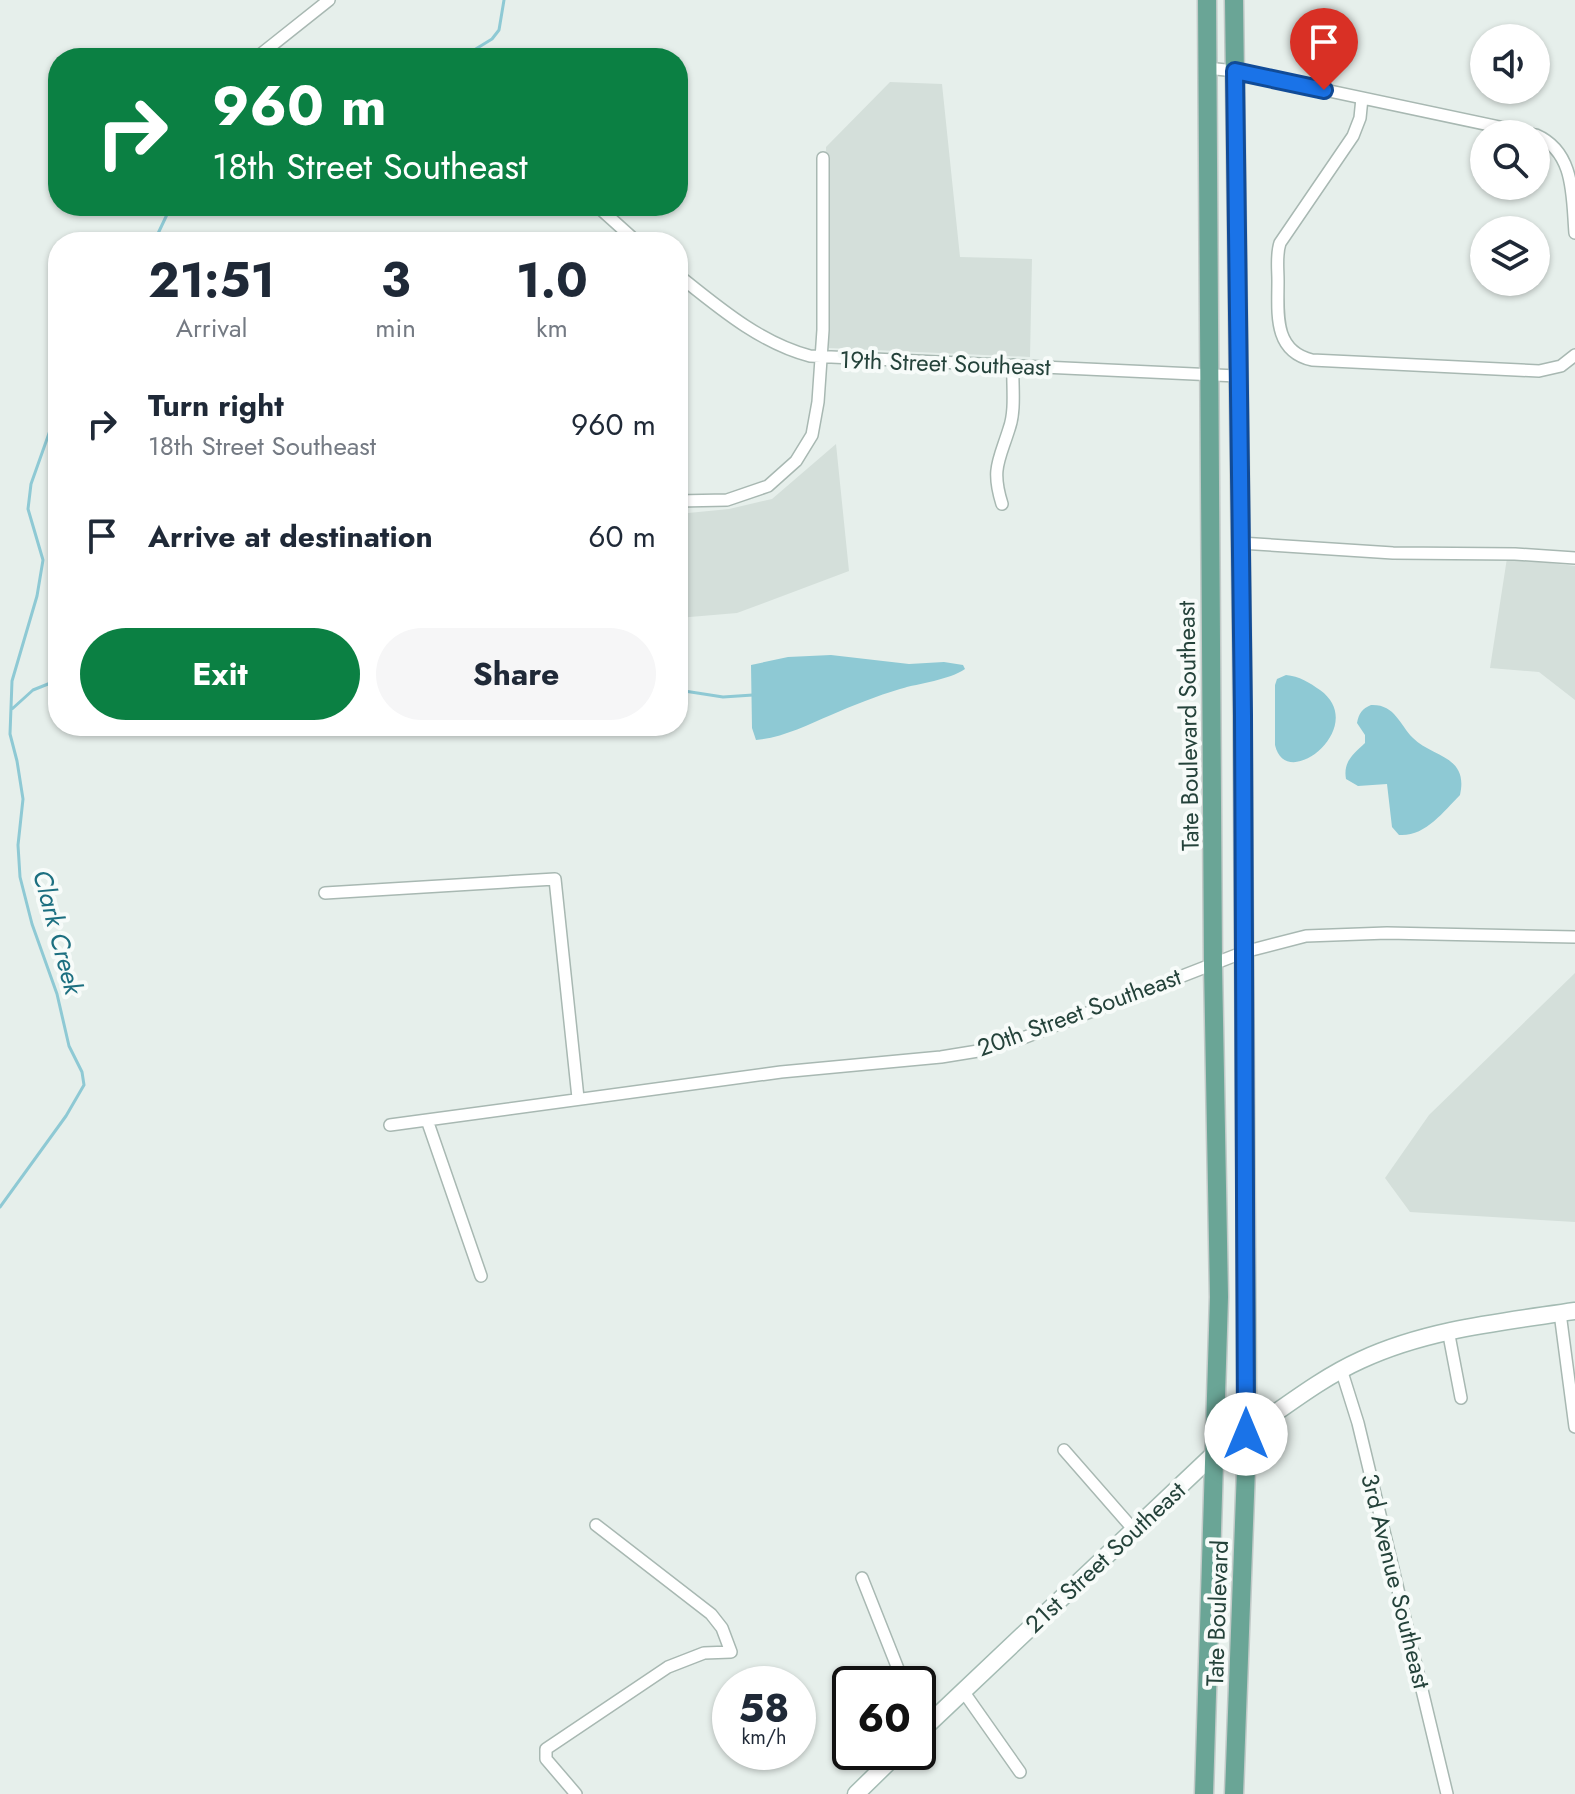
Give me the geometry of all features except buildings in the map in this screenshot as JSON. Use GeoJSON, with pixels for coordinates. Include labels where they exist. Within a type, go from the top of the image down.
{"type":"FeatureCollection","features":[{"type":"Feature","properties":{"kind":"main road","name":"Tate Boulevard Southeast"},"geometry":{"type":"LineString","coordinates":[[1207,0],[1213,965],[1219,1297],[1216,1452]]}},
{"type":"Feature","properties":{"kind":"main road"},"geometry":{"type":"LineString","coordinates":[[1234,0],[1246,1434]]}},
{"type":"Feature","properties":{"kind":"main road","name":"Tate Boulevard"},"geometry":{"type":"LineString","coordinates":[[1234,1794],[1246,1434]]}},
{"type":"Feature","properties":{"kind":"main road","name":"Tate Boulevard"},"geometry":{"type":"LineString","coordinates":[[1204,1794],[1216,1452]]}},
{"type":"Feature","properties":{"kind":"street"},"geometry":{"type":"LineString","coordinates":[[269,48],[329,0]]}},
{"type":"Feature","properties":{"kind":"street"},"geometry":{"type":"LineString","coordinates":[[1207,68],[1235,71],[1470,121]]}},
{"type":"Feature","properties":{"kind":"street"},"geometry":{"type":"LineString","coordinates":[[1362,98],[1360,118],[1353,136],[1280,243],[1278,323],[1287,346],[1301,357],[1312,360],[1539,371],[1561,366],[1575,355]]}},
{"type":"Feature","properties":{"kind":"street"},"geometry":{"type":"LineString","coordinates":[[1550,145],[1560,152],[1570,179],[1575,233]]}},
{"type":"Feature","properties":{"kind":"street"},"geometry":{"type":"LineString","coordinates":[[688,501],[741,496],[768,486],[786,472],[812,435],[821,358],[823,158]]}},
{"type":"Feature","properties":{"kind":"street"},"geometry":{"type":"LineString","coordinates":[[608,216],[626,232]]}},
{"type":"Feature","properties":{"kind":"street","name":"19th Street Southeast"},"geometry":{"type":"LineString","coordinates":[[688,282],[765,339],[792,351],[821,358],[1237,376]]}},
{"type":"Feature","properties":{"kind":"street"},"geometry":{"type":"LineString","coordinates":[[1002,504],[996,484],[999,455],[1010,428],[1013,365]]}},
{"type":"Feature","properties":{"kind":"street"},"geometry":{"type":"LineString","coordinates":[[1240,543],[1393,553],[1575,558]]}},
{"type":"Feature","properties":{"kind":"street"},"geometry":{"type":"LineString","coordinates":[[325,893],[555,879],[578,1098]]}},
{"type":"Feature","properties":{"kind":"street","name":"20th Street Southeast"},"geometry":{"type":"LineString","coordinates":[[390,1125],[781,1072],[978,1051],[1023,1038],[1244,952],[1292,939],[1342,933],[1575,937]]}},
{"type":"Feature","properties":{"kind":"street"},"geometry":{"type":"LineString","coordinates":[[427,1120],[481,1276]]}},
{"type":"Feature","properties":{"kind":"street"},"geometry":{"type":"LineString","coordinates":[[1567,1312],[1575,1427]]}},
{"type":"Feature","properties":{"kind":"street","name":"21st Street Southeast"},"geometry":{"type":"LineString","coordinates":[[936,1713],[1216,1452],[1341,1369],[1383,1350],[1448,1330],[1567,1312]]}},
{"type":"Feature","properties":{"kind":"street"},"geometry":{"type":"LineString","coordinates":[[1448,1330],[1461,1398]]}},
{"type":"Feature","properties":{"kind":"street","name":"3rd Avenue Southeast"},"geometry":{"type":"LineString","coordinates":[[1341,1369],[1358,1423],[1447,1794]]}},
{"type":"Feature","properties":{"kind":"street"},"geometry":{"type":"LineString","coordinates":[[1064,1450],[1134,1530]]}},
{"type":"Feature","properties":{"kind":"street"},"geometry":{"type":"LineString","coordinates":[[576,1794],[544,1755],[546,1749],[668,1667],[704,1653],[731,1652],[722,1628],[711,1614],[596,1525]]}},
{"type":"Feature","properties":{"kind":"street"},"geometry":{"type":"LineString","coordinates":[[862,1578],[897,1666]]}},
{"type":"Feature","properties":{"kind":"street"},"geometry":{"type":"LineString","coordinates":[[963,1691],[1020,1772]]}},
{"type":"Feature","properties":{"kind":"street"},"geometry":{"type":"LineString","coordinates":[[856,1794],[881,1770]]}},
{"type":"Feature","properties":{"kind":"shaded area"},"geometry":{"type":"Polygon","coordinates":[[[890,82],[942,84],[960,257],[1032,259],[1030,357],[829,348],[826,147],[890,82]]]}},
{"type":"Feature","properties":{"kind":"shaded area"},"geometry":{"type":"Polygon","coordinates":[[[836,444],[849,571],[737,613],[688,617],[688,513],[729,509],[772,499],[836,444]]]}},
{"type":"Feature","properties":{"kind":"shaded area"},"geometry":{"type":"Polygon","coordinates":[[[1507,558],[1575,566],[1575,700],[1539,672],[1490,668],[1507,558]]]}},
{"type":"Feature","properties":{"kind":"shaded area"},"geometry":{"type":"Polygon","coordinates":[[[1575,973],[1575,1222],[1410,1212],[1385,1178],[1429,1115],[1575,973]]]}},
{"type":"Feature","properties":{"kind":"water"},"geometry":{"type":"Polygon","coordinates":[[[831,655],[909,664],[944,662],[963,665],[965,669],[943,679],[874,698],[785,734],[756,740],[752,728],[751,665],[788,657],[831,655]]]}},
{"type":"Feature","properties":{"kind":"water"},"geometry":{"type":"Polygon","coordinates":[[[1286,675],[1300,678],[1320,690],[1333,705],[1336,721],[1331,736],[1320,749],[1307,759],[1294,762],[1282,758],[1275,745],[1275,685],[1277,679],[1286,675]]]}},
{"type":"Feature","properties":{"kind":"water"},"geometry":{"type":"Polygon","coordinates":[[[1371,705],[1391,711],[1413,738],[1454,764],[1459,772],[1460,795],[1433,822],[1408,835],[1399,835],[1392,827],[1387,784],[1358,786],[1346,779],[1348,763],[1365,743],[1365,735],[1357,723],[1359,717],[1371,705]]]}},
{"type":"Feature","properties":{"kind":"waterway","name":"Clark Creek"},"geometry":{"type":"LineString","coordinates":[[477,48],[492,39],[499,30],[504,0]]}},
{"type":"Feature","properties":{"kind":"waterway","name":"Clark Creek"},"geometry":{"type":"LineString","coordinates":[[159,232],[166,216]]}},
{"type":"Feature","properties":{"kind":"waterway","name":"Clark Creek"},"geometry":{"type":"LineString","coordinates":[[0,1207],[66,1116],[84,1085],[82,1072],[69,1046],[57,994],[32,924],[20,877],[18,845],[23,799],[10,734],[12,681],[37,596],[43,560],[28,509],[31,484],[48,436]]}},
{"type":"Feature","properties":{"kind":"waterway"},"geometry":{"type":"LineString","coordinates":[[12,709],[33,690],[48,684]]}},
{"type":"Feature","properties":{"kind":"waterway"},"geometry":{"type":"LineString","coordinates":[[688,692],[723,697],[753,695]]}},
{"type":"Feature","properties":{"kind":"route"},"geometry":{"type":"LineString","coordinates":[[1246,1434],[1243,715],[1235,71],[1324,90]]}}]}
